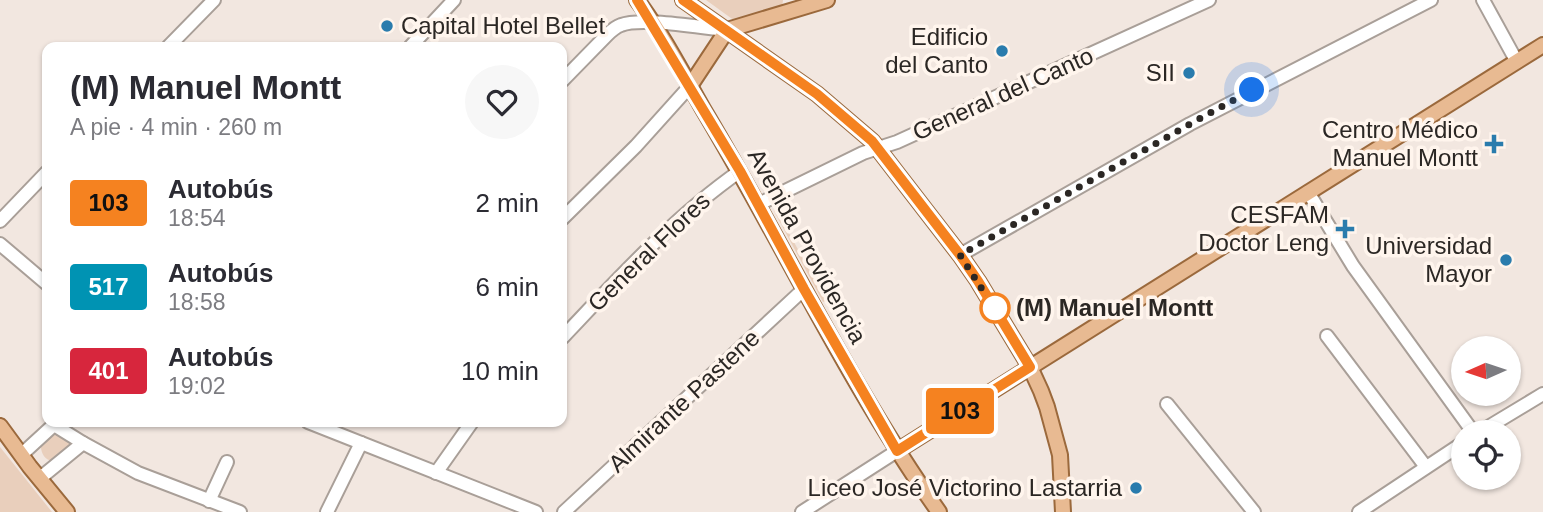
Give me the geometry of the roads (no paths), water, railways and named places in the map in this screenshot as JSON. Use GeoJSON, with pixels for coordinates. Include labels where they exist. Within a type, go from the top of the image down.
{"type":"FeatureCollection","features":[{"type":"Feature","properties":{"kind":"main road","name":"Avenida Providencia"},"geometry":{"type":"LineString","coordinates":[[637,0],[740,171],[897,451],[939,512]]}},
{"type":"Feature","properties":{"kind":"main road"},"geometry":{"type":"LineString","coordinates":[[683,0],[817,94],[878,149],[960,255],[1030,367],[1047,407],[1060,454],[1063,512]]}},
{"type":"Feature","properties":{"kind":"main road"},"geometry":{"type":"LineString","coordinates":[[690,86],[727,30],[793,5],[827,0]]}},
{"type":"Feature","properties":{"kind":"main road"},"geometry":{"type":"LineString","coordinates":[[897,451],[1543,45]]}},
{"type":"Feature","properties":{"kind":"main road"},"geometry":{"type":"LineString","coordinates":[[0,426],[67,512]]}},
{"type":"Feature","properties":{"kind":"street"},"geometry":{"type":"LineString","coordinates":[[173,42],[214,0]]}},
{"type":"Feature","properties":{"kind":"street"},"geometry":{"type":"LineString","coordinates":[[415,42],[454,0]]}},
{"type":"Feature","properties":{"kind":"street","name":"General del Canto"},"geometry":{"type":"LineString","coordinates":[[759,205],[863,153],[897,142],[1013,91],[1209,0]]}},
{"type":"Feature","properties":{"kind":"street"},"geometry":{"type":"LineString","coordinates":[[960,255],[1190,124],[1431,0]]}},
{"type":"Feature","properties":{"kind":"street"},"geometry":{"type":"LineString","coordinates":[[1483,0],[1517,62]]}},
{"type":"Feature","properties":{"kind":"street"},"geometry":{"type":"LineString","coordinates":[[567,76],[614,29],[628,23],[727,30]]}},
{"type":"Feature","properties":{"kind":"street"},"geometry":{"type":"LineString","coordinates":[[567,214],[636,146],[690,86]]}},
{"type":"Feature","properties":{"kind":"street","name":"General Flores"},"geometry":{"type":"LineString","coordinates":[[567,333],[686,212],[740,171]]}},
{"type":"Feature","properties":{"kind":"street"},"geometry":{"type":"LineString","coordinates":[[0,221],[42,178]]}},
{"type":"Feature","properties":{"kind":"street"},"geometry":{"type":"LineString","coordinates":[[1308,192],[1353,266],[1464,420]]}},
{"type":"Feature","properties":{"kind":"street"},"geometry":{"type":"LineString","coordinates":[[0,244],[42,280]]}},
{"type":"Feature","properties":{"kind":"street","name":"Almirante Pastene"},"geometry":{"type":"LineString","coordinates":[[565,512],[804,289]]}},
{"type":"Feature","properties":{"kind":"street"},"geometry":{"type":"LineString","coordinates":[[1327,335],[1426,467]]}},
{"type":"Feature","properties":{"kind":"street"},"geometry":{"type":"LineString","coordinates":[[1500,420],[1543,394]]}},
{"type":"Feature","properties":{"kind":"street"},"geometry":{"type":"LineString","coordinates":[[1167,404],[1254,512]]}},
{"type":"Feature","properties":{"kind":"street"},"geometry":{"type":"LineString","coordinates":[[21,455],[52,427]]}},
{"type":"Feature","properties":{"kind":"street"},"geometry":{"type":"LineString","coordinates":[[61,427],[83,443],[138,473],[240,512]]}},
{"type":"Feature","properties":{"kind":"street"},"geometry":{"type":"LineString","coordinates":[[321,427],[536,512]]}},
{"type":"Feature","properties":{"kind":"street"},"geometry":{"type":"LineString","coordinates":[[436,473],[468,427]]}},
{"type":"Feature","properties":{"kind":"street"},"geometry":{"type":"LineString","coordinates":[[39,479],[83,443]]}},
{"type":"Feature","properties":{"kind":"street"},"geometry":{"type":"LineString","coordinates":[[327,512],[361,443]]}},
{"type":"Feature","properties":{"kind":"street"},"geometry":{"type":"LineString","coordinates":[[803,512],[897,451]]}},
{"type":"Feature","properties":{"kind":"street"},"geometry":{"type":"LineString","coordinates":[[1359,512],[1451,451]]}},
{"type":"Feature","properties":{"kind":"street"},"geometry":{"type":"LineString","coordinates":[[209,500],[227,462]]}},
{"type":"Feature","properties":{"kind":"place","name":"Capital Hotel Bellet"},"geometry":{"type":"Point","coordinates":[387,26]}},
{"type":"Feature","properties":{"kind":"place","name":"Edificio del Canto"},"geometry":{"type":"Point","coordinates":[1002,51]}},
{"type":"Feature","properties":{"kind":"place","name":"SII"},"geometry":{"type":"Point","coordinates":[1189,73]}},
{"type":"Feature","properties":{"kind":"place","name":"Centro Médico Manuel Montt"},"geometry":{"type":"Point","coordinates":[1494,144]}},
{"type":"Feature","properties":{"kind":"place","name":"CESFAM Doctor Leng"},"geometry":{"type":"Point","coordinates":[1345,229]}},
{"type":"Feature","properties":{"kind":"place","name":"Universidad Mayor"},"geometry":{"type":"Point","coordinates":[1506,260]}},
{"type":"Feature","properties":{"kind":"place","name":"(M) Manuel Montt"},"geometry":{"type":"Point","coordinates":[995,308]}},
{"type":"Feature","properties":{"kind":"place","name":"Liceo José Victorino Lastarria"},"geometry":{"type":"Point","coordinates":[1136,488]}}]}
